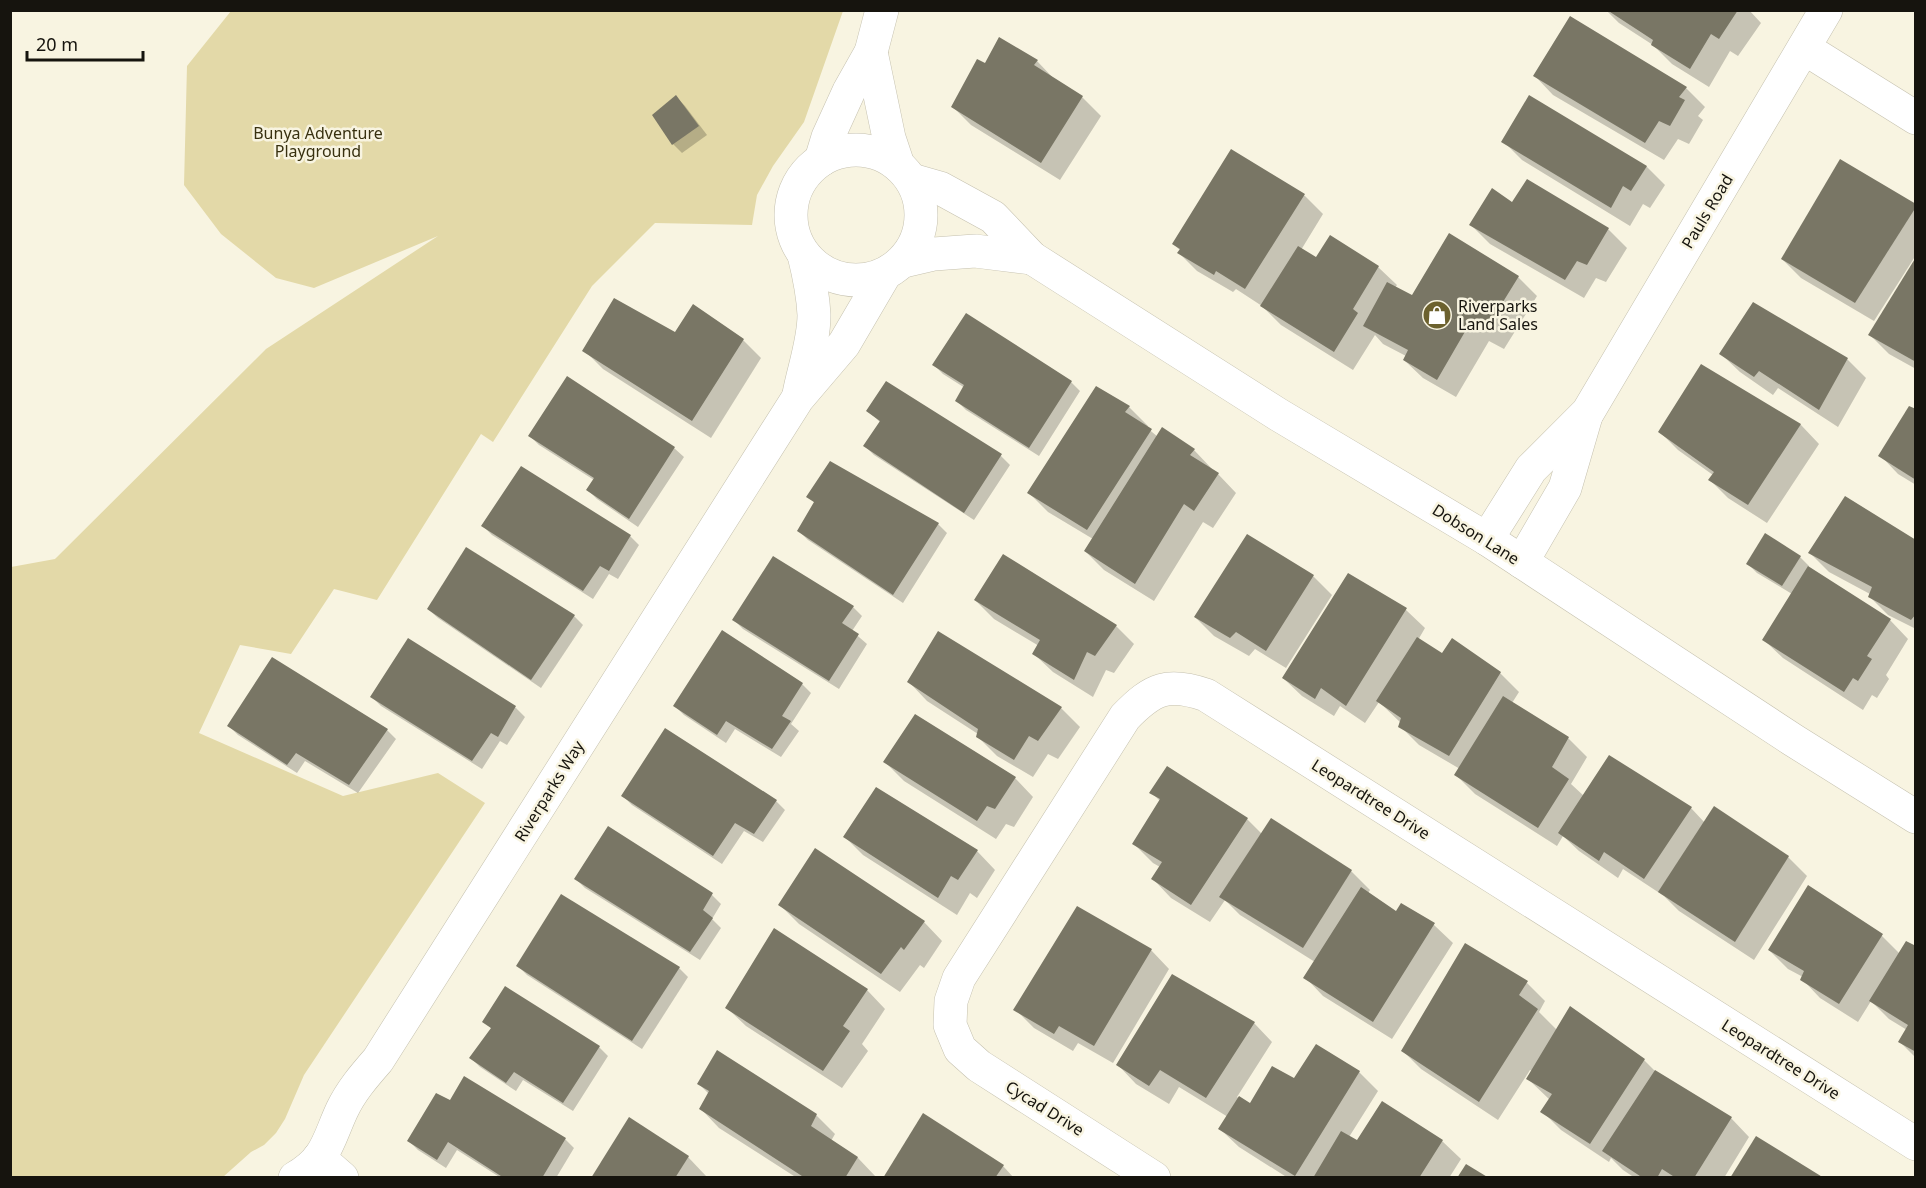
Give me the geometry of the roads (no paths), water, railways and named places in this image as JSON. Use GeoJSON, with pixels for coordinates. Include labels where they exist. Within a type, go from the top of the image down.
{"type":"FeatureCollection","features":[{"type":"Feature","properties":{"kind":"street"},"geometry":{"type":"LineString","coordinates":[[821,160],[828,137],[849,91],[871,52],[882,10]]}},
{"type":"Feature","properties":{"kind":"street","name":"Pauls Road"},"geometry":{"type":"LineString","coordinates":[[1522,562],[1565,488],[1588,412],[1826,10]]}},
{"type":"Feature","properties":{"kind":"street"},"geometry":{"type":"LineString","coordinates":[[1804,48],[1916,118]]}},
{"type":"Feature","properties":{"kind":"street"},"geometry":{"type":"LineString","coordinates":[[871,52],[885,119],[905,172],[920,199],[922,220],[916,242],[894,268],[863,281],[841,279],[820,270],[804,255],[793,235],[790,212],[795,192],[805,174],[821,160],[840,152],[860,150],[881,154],[905,172]]}},
{"type":"Feature","properties":{"kind":"street","name":"Dobson Lane"},"geometry":{"type":"LineString","coordinates":[[905,172],[993,217],[1032,258],[1279,415],[1487,539],[1793,740],[1916,817]]}},
{"type":"Feature","properties":{"kind":"street","name":"Dobson Lane"},"geometry":{"type":"LineString","coordinates":[[894,268],[934,254],[975,251],[1032,258]]}},
{"type":"Feature","properties":{"kind":"street","name":"Riverparks Way"},"geometry":{"type":"LineString","coordinates":[[798,398],[813,331],[814,315],[811,285],[804,255]]}},
{"type":"Feature","properties":{"kind":"street","name":"Riverparks Way"},"geometry":{"type":"LineString","coordinates":[[318,1171],[342,1110],[355,1086],[378,1060],[798,398],[844,344],[894,268]]}},
{"type":"Feature","properties":{"kind":"street","name":"Pauls Road"},"geometry":{"type":"LineString","coordinates":[[1487,539],[1531,469],[1588,412]]}},
{"type":"Feature","properties":{"kind":"street","name":"Leopardtree Drive"},"geometry":{"type":"LineString","coordinates":[[950,1025],[951,1001],[959,978],[1125,717],[1142,699],[1162,689],[1185,687],[1206,694],[1916,1144]]}},
{"type":"Feature","properties":{"kind":"street","name":"Cycad Drive"},"geometry":{"type":"LineString","coordinates":[[950,1025],[960,1049],[979,1066],[1154,1178]]}},
{"type":"Feature","properties":{"kind":"place","name":"Riverparks Land Sales"},"geometry":{"type":"Point","coordinates":[1437,315]}},
{"type":"Feature","properties":{"kind":"park label","name":"Bunya Adventure Playground"},"geometry":{"type":"Point","coordinates":[318,142]}}]}
